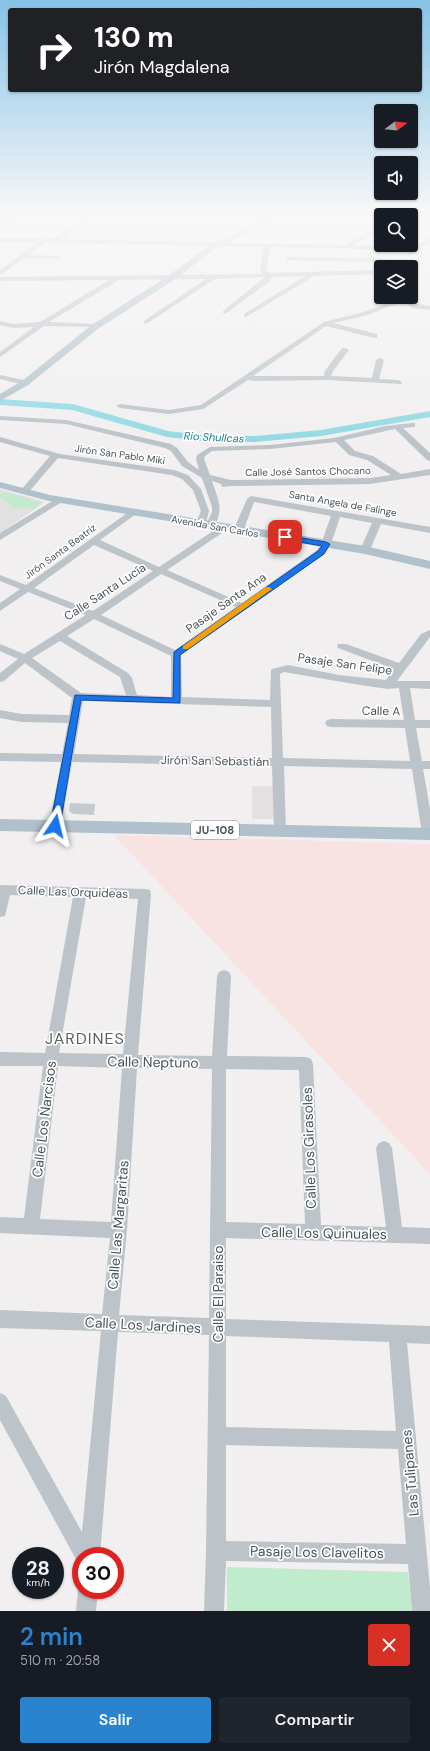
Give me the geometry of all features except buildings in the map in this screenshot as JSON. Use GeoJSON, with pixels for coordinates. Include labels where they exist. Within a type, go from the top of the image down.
{"type":"FeatureCollection","features":[{"type":"Feature","properties":{"kind":"main road"},"geometry":{"type":"LineString","coordinates":[[4,396],[25,383],[96,326],[148,292]]}},
{"type":"Feature","properties":{"kind":"main road","name":"Avenida San Carlos"},"geometry":{"type":"LineString","coordinates":[[0,485],[58,500],[365,550],[430,565]]}},
{"type":"Feature","properties":{"kind":"main road","name":"JU-108"},"geometry":{"type":"LineString","coordinates":[[0,825],[429,834]]}},
{"type":"Feature","properties":{"kind":"street"},"geometry":{"type":"LineString","coordinates":[[0,355],[42,324],[94,292]]}},
{"type":"Feature","properties":{"kind":"street"},"geometry":{"type":"LineString","coordinates":[[146,322],[190,292]]}},
{"type":"Feature","properties":{"kind":"street"},"geometry":{"type":"LineString","coordinates":[[226,312],[252,292]]}},
{"type":"Feature","properties":{"kind":"street"},"geometry":{"type":"LineString","coordinates":[[246,315],[284,292]]}},
{"type":"Feature","properties":{"kind":"street"},"geometry":{"type":"LineString","coordinates":[[120,406],[169,412],[202,407],[326,323],[366,314],[388,304]]}},
{"type":"Feature","properties":{"kind":"street"},"geometry":{"type":"LineString","coordinates":[[409,304],[413,306],[430,308]]}},
{"type":"Feature","properties":{"kind":"street"},"geometry":{"type":"LineString","coordinates":[[0,323],[14,326],[42,324],[96,326]]}},
{"type":"Feature","properties":{"kind":"street"},"geometry":{"type":"LineString","coordinates":[[326,323],[374,336]]}},
{"type":"Feature","properties":{"kind":"street"},"geometry":{"type":"LineString","coordinates":[[327,378],[329,371],[345,350]]}},
{"type":"Feature","properties":{"kind":"street"},"geometry":{"type":"LineString","coordinates":[[375,381],[380,360]]}},
{"type":"Feature","properties":{"kind":"street"},"geometry":{"type":"LineString","coordinates":[[0,377],[25,383]]}},
{"type":"Feature","properties":{"kind":"street"},"geometry":{"type":"LineString","coordinates":[[245,377],[255,379],[327,378],[398,382]]}},
{"type":"Feature","properties":{"kind":"street"},"geometry":{"type":"LineString","coordinates":[[0,418],[66,422],[168,446],[177,451],[184,463],[221,482],[231,483]]}},
{"type":"Feature","properties":{"kind":"street"},"geometry":{"type":"LineString","coordinates":[[206,524],[216,512],[207,476],[200,459],[204,452],[221,448],[270,447],[338,439],[412,425]]}},
{"type":"Feature","properties":{"kind":"street"},"geometry":{"type":"LineString","coordinates":[[397,427],[430,458]]}},
{"type":"Feature","properties":{"kind":"street","name":"Jirón San Pablo Miki"},"geometry":{"type":"LineString","coordinates":[[0,439],[55,456],[174,473],[185,477],[197,489],[205,511],[206,524]]}},
{"type":"Feature","properties":{"kind":"street"},"geometry":{"type":"LineString","coordinates":[[338,439],[352,453],[370,458],[400,477]]}},
{"type":"Feature","properties":{"kind":"street"},"geometry":{"type":"LineString","coordinates":[[24,492],[55,456]]}},
{"type":"Feature","properties":{"kind":"street","name":"Calle José Santos Chocano"},"geometry":{"type":"LineString","coordinates":[[212,493],[231,483],[305,481],[348,482],[400,477],[430,472]]}},
{"type":"Feature","properties":{"kind":"street","name":"Santa Angela de Falinge"},"geometry":{"type":"LineString","coordinates":[[238,530],[251,499],[430,530]]}},
{"type":"Feature","properties":{"kind":"street"},"geometry":{"type":"LineString","coordinates":[[0,537],[58,500]]}},
{"type":"Feature","properties":{"kind":"street","name":"Jirón Santa Beatriz"},"geometry":{"type":"LineString","coordinates":[[0,608],[133,512]]}},
{"type":"Feature","properties":{"kind":"street"},"geometry":{"type":"LineString","coordinates":[[326,544],[336,514]]}},
{"type":"Feature","properties":{"kind":"street"},"geometry":{"type":"LineString","coordinates":[[365,550],[378,520]]}},
{"type":"Feature","properties":{"kind":"street","name":"Calle Santa Lucía"},"geometry":{"type":"LineString","coordinates":[[0,679],[25,658],[94,615],[225,528]]}},
{"type":"Feature","properties":{"kind":"street"},"geometry":{"type":"LineString","coordinates":[[93,541],[243,607]]}},
{"type":"Feature","properties":{"kind":"street","name":"Pasaje Santa Ana"},"geometry":{"type":"LineString","coordinates":[[176,654],[321,552],[326,544]]}},
{"type":"Feature","properties":{"kind":"street"},"geometry":{"type":"LineString","coordinates":[[0,578],[94,615],[176,654],[177,701]]}},
{"type":"Feature","properties":{"kind":"street"},"geometry":{"type":"LineString","coordinates":[[388,685],[430,633]]}},
{"type":"Feature","properties":{"kind":"street"},"geometry":{"type":"LineString","coordinates":[[59,636],[124,675],[127,678],[132,699]]}},
{"type":"Feature","properties":{"kind":"street"},"geometry":{"type":"LineString","coordinates":[[342,646],[401,668]]}},
{"type":"Feature","properties":{"kind":"street"},"geometry":{"type":"LineString","coordinates":[[0,647],[25,658],[78,697],[276,704],[280,831]]}},
{"type":"Feature","properties":{"kind":"street","name":"Pasaje San Felipe"},"geometry":{"type":"LineString","coordinates":[[276,704],[274,673],[280,669],[388,685],[430,685]]}},
{"type":"Feature","properties":{"kind":"street"},"geometry":{"type":"LineString","coordinates":[[404,685],[429,834]]}},
{"type":"Feature","properties":{"kind":"street"},"geometry":{"type":"LineString","coordinates":[[55,826],[78,697]]}},
{"type":"Feature","properties":{"kind":"street"},"geometry":{"type":"LineString","coordinates":[[0,714],[21,718],[74,720]]}},
{"type":"Feature","properties":{"kind":"street","name":"Calle A"},"geometry":{"type":"LineString","coordinates":[[331,723],[430,724]]}},
{"type":"Feature","properties":{"kind":"street","name":"Jirón San Sebastián"},"geometry":{"type":"LineString","coordinates":[[0,757],[430,765]]}},
{"type":"Feature","properties":{"kind":"street"},"geometry":{"type":"LineString","coordinates":[[0,912],[2,890]]}},
{"type":"Feature","properties":{"kind":"street","name":"Calle Las Orquideas"},"geometry":{"type":"LineString","coordinates":[[2,890],[145,894]]}},
{"type":"Feature","properties":{"kind":"street","name":"Calle Los Narcisos"},"geometry":{"type":"LineString","coordinates":[[31,1227],[51,1060],[80,892]]}},
{"type":"Feature","properties":{"kind":"street","name":"Calle Las Margaritas"},"geometry":{"type":"LineString","coordinates":[[91,1547],[119,1230],[130,1061],[145,894]]}},
{"type":"Feature","properties":{"kind":"street","name":"Calle El Paraiso"},"geometry":{"type":"LineString","coordinates":[[214,1611],[216,1551],[219,1063],[224,976]]}},
{"type":"Feature","properties":{"kind":"street","name":"Calle Neptuno"},"geometry":{"type":"LineString","coordinates":[[0,1059],[306,1064]]}},
{"type":"Feature","properties":{"kind":"street","name":"Calle Los Girasoles"},"geometry":{"type":"LineString","coordinates":[[306,1064],[313,1232]]}},
{"type":"Feature","properties":{"kind":"street"},"geometry":{"type":"LineString","coordinates":[[384,1148],[395,1235]]}},
{"type":"Feature","properties":{"kind":"street"},"geometry":{"type":"LineString","coordinates":[[0,1225],[119,1230]]}},
{"type":"Feature","properties":{"kind":"street","name":"Calle Los Quinuales"},"geometry":{"type":"LineString","coordinates":[[218,1230],[430,1236]]}},
{"type":"Feature","properties":{"kind":"street","name":"Calle Los Jardines"},"geometry":{"type":"LineString","coordinates":[[0,1319],[430,1335]]}},
{"type":"Feature","properties":{"kind":"street","name":"Las Tulipanes"},"geometry":{"type":"LineString","coordinates":[[397,1334],[422,1611]]}},
{"type":"Feature","properties":{"kind":"street"},"geometry":{"type":"LineString","coordinates":[[0,1402],[79,1547]]}},
{"type":"Feature","properties":{"kind":"street"},"geometry":{"type":"LineString","coordinates":[[217,1436],[407,1440]]}},
{"type":"Feature","properties":{"kind":"street","name":"Pasaje Los Clavelitos"},"geometry":{"type":"LineString","coordinates":[[216,1551],[417,1554]]}},
{"type":"Feature","properties":{"kind":"street"},"geometry":{"type":"LineString","coordinates":[[86,1611],[87,1599]]}},
{"type":"Feature","properties":{"kind":"shaded area"},"geometry":{"type":"Polygon","coordinates":[[[0,489],[45,502],[0,533],[0,489]]]}},
{"type":"Feature","properties":{"kind":"shaded area"},"geometry":{"type":"Polygon","coordinates":[[[252,786],[276,786],[278,815],[273,819],[252,819],[252,786]]]}},
{"type":"Feature","properties":{"kind":"shaded area"},"geometry":{"type":"Polygon","coordinates":[[[114,835],[430,844],[430,1174],[114,835]]]}},
{"type":"Feature","properties":{"kind":"green space"},"geometry":{"type":"Polygon","coordinates":[[[5,492],[41,503],[34,509],[20,507],[16,510],[3,498],[0,499],[0,494],[5,492]]]}},
{"type":"Feature","properties":{"kind":"green space"},"geometry":{"type":"Polygon","coordinates":[[[227,1567],[408,1572],[412,1611],[227,1611],[227,1567]]]}},
{"type":"Feature","properties":{"kind":"waterway","name":"Rio Shullcas"},"geometry":{"type":"LineString","coordinates":[[0,402],[73,407],[167,434],[202,438],[255,439],[321,433],[430,414]]}},
{"type":"Feature","properties":{"kind":"slow traffic"},"geometry":{"type":"LineString","coordinates":[[186,647],[269,589]]}},
{"type":"Feature","properties":{"kind":"district","name":"JARDINES"},"geometry":{"type":"Point","coordinates":[85,1038]}},
{"type":"Feature","properties":{"kind":"route"},"geometry":{"type":"LineString","coordinates":[[55,826],[78,697],[177,701],[176,654],[321,552],[325,548],[326,544],[285,537]]}}]}
